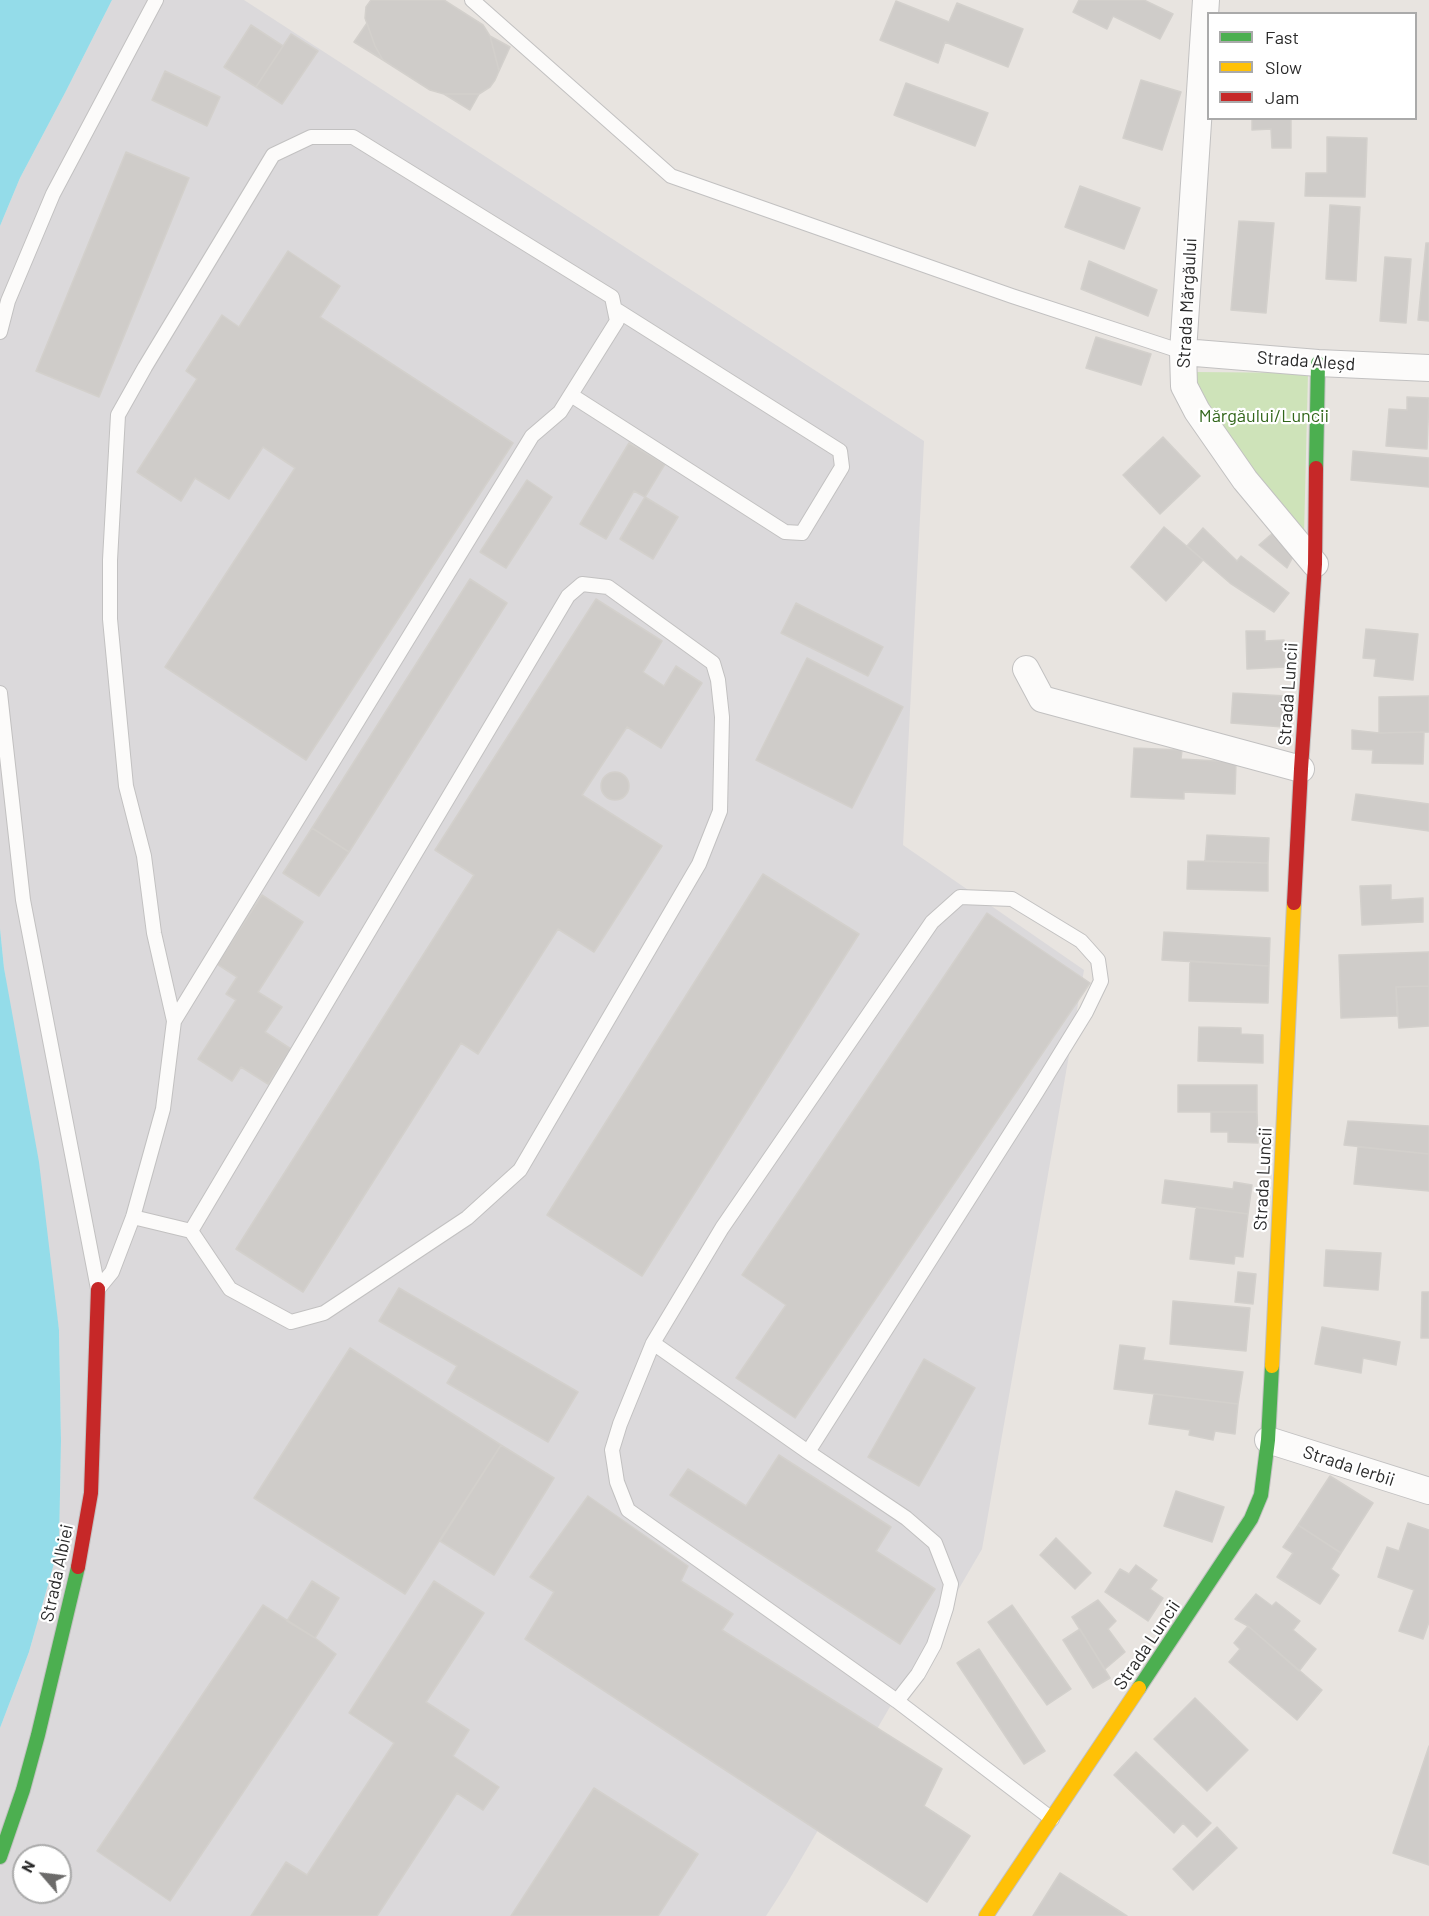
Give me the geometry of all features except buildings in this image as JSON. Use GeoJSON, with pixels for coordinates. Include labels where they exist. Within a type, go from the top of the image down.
{"type":"FeatureCollection","features":[{"type":"Feature","properties":{"kind":"street","name":"Strada Mărgăului"},"geometry":{"type":"LineString","coordinates":[[1206,0],[1183,352],[1184,386],[1197,411],[1245,480],[1315,564]]}},
{"type":"Feature","properties":{"kind":"street","name":"Strada Aleșd"},"geometry":{"type":"LineString","coordinates":[[1183,352],[1318,363],[1429,368]]}},
{"type":"Feature","properties":{"kind":"street","name":"Strada Luncii"},"geometry":{"type":"LineString","coordinates":[[987,1916],[1211,1581],[1251,1518],[1261,1496],[1268,1440],[1301,769],[1315,564],[1318,363]]}},
{"type":"Feature","properties":{"kind":"street"},"geometry":{"type":"LineString","coordinates":[[1026,669],[1042,699],[1301,769]]}},
{"type":"Feature","properties":{"kind":"street","name":"Strada Albiei"},"geometry":{"type":"LineString","coordinates":[[0,1857],[23,1790],[38,1735],[80,1559],[91,1493],[98,1289]]}},
{"type":"Feature","properties":{"kind":"street","name":"Strada Ierbii"},"geometry":{"type":"LineString","coordinates":[[1268,1440],[1429,1491]]}},
{"type":"Feature","properties":{"kind":"lane"},"geometry":{"type":"LineString","coordinates":[[0,332],[8,301],[53,194],[156,0]]}},
{"type":"Feature","properties":{"kind":"lane"},"geometry":{"type":"LineString","coordinates":[[472,0],[670,176],[1001,292],[1183,352]]}},
{"type":"Feature","properties":{"kind":"lane"},"geometry":{"type":"LineString","coordinates":[[98,1289],[112,1272],[133,1217],[163,1109],[174,1021],[154,933],[144,856],[126,786],[110,619],[110,560],[118,415],[273,154],[311,137],[353,137],[612,297],[617,321],[560,412],[532,436],[174,1021]]}},
{"type":"Feature","properties":{"kind":"lane"},"geometry":{"type":"LineString","coordinates":[[571,395],[785,532],[802,533],[842,467],[840,451],[615,309]]}},
{"type":"Feature","properties":{"kind":"lane"},"geometry":{"type":"LineString","coordinates":[[133,1217],[190,1231],[230,1290],[291,1322],[324,1313],[467,1218],[520,1170],[699,864],[720,811],[722,717],[718,680],[713,663],[608,587],[582,584],[568,596],[190,1231]]}},
{"type":"Feature","properties":{"kind":"lane"},"geometry":{"type":"LineString","coordinates":[[0,693],[23,900],[98,1289]]}},
{"type":"Feature","properties":{"kind":"lane"},"geometry":{"type":"LineString","coordinates":[[808,1452],[1086,1012],[1101,981],[1098,960],[1081,941],[1012,899],[960,897],[932,922],[722,1228],[653,1343],[620,1424],[612,1450],[616,1482],[628,1510],[897,1701],[1052,1819]]}},
{"type":"Feature","properties":{"kind":"lane"},"geometry":{"type":"LineString","coordinates":[[653,1343],[906,1518],[935,1543],[951,1584],[934,1645],[918,1674],[897,1701]]}},
{"type":"Feature","properties":{"kind":"shaded area"},"geometry":{"type":"Polygon","coordinates":[[[112,0],[244,0],[924,441],[903,845],[1084,970],[982,1549],[766,1916],[0,1916],[0,1728],[29,1652],[59,1546],[61,1441],[59,1330],[4,968],[0,928],[0,226],[20,178],[112,0]]]}},
{"type":"Feature","properties":{"kind":"green space","name":"Mărgăului/Luncii"},"geometry":{"type":"Polygon","coordinates":[[[1194,372],[1308,373],[1304,536],[1201,406],[1194,372]]]}},
{"type":"Feature","properties":{"kind":"water"},"geometry":{"type":"Polygon","coordinates":[[[0,0],[112,0],[20,178],[0,226],[0,0]]]}},
{"type":"Feature","properties":{"kind":"water"},"geometry":{"type":"Polygon","coordinates":[[[0,928],[4,968],[39,1162],[59,1330],[61,1441],[59,1546],[29,1652],[0,1728],[0,928]]]}},
{"type":"Feature","properties":{"kind":"traffic: fast"},"geometry":{"type":"LineString","coordinates":[[1316,468],[1318,363]]}},
{"type":"Feature","properties":{"kind":"traffic: fast"},"geometry":{"type":"LineString","coordinates":[[1139,1688],[1251,1519],[1261,1495],[1268,1440],[1272,1366]]}},
{"type":"Feature","properties":{"kind":"traffic: fast"},"geometry":{"type":"LineString","coordinates":[[0,1857],[23,1790],[38,1735],[78,1567]]}},
{"type":"Feature","properties":{"kind":"traffic: slow"},"geometry":{"type":"LineString","coordinates":[[1272,1366],[1294,903]]}},
{"type":"Feature","properties":{"kind":"traffic: slow"},"geometry":{"type":"LineString","coordinates":[[986,1916],[1139,1688]]}},
{"type":"Feature","properties":{"kind":"traffic: jam"},"geometry":{"type":"LineString","coordinates":[[1294,903],[1315,564],[1316,468]]}},
{"type":"Feature","properties":{"kind":"traffic: jam"},"geometry":{"type":"LineString","coordinates":[[78,1567],[91,1493],[98,1289]]}}]}
